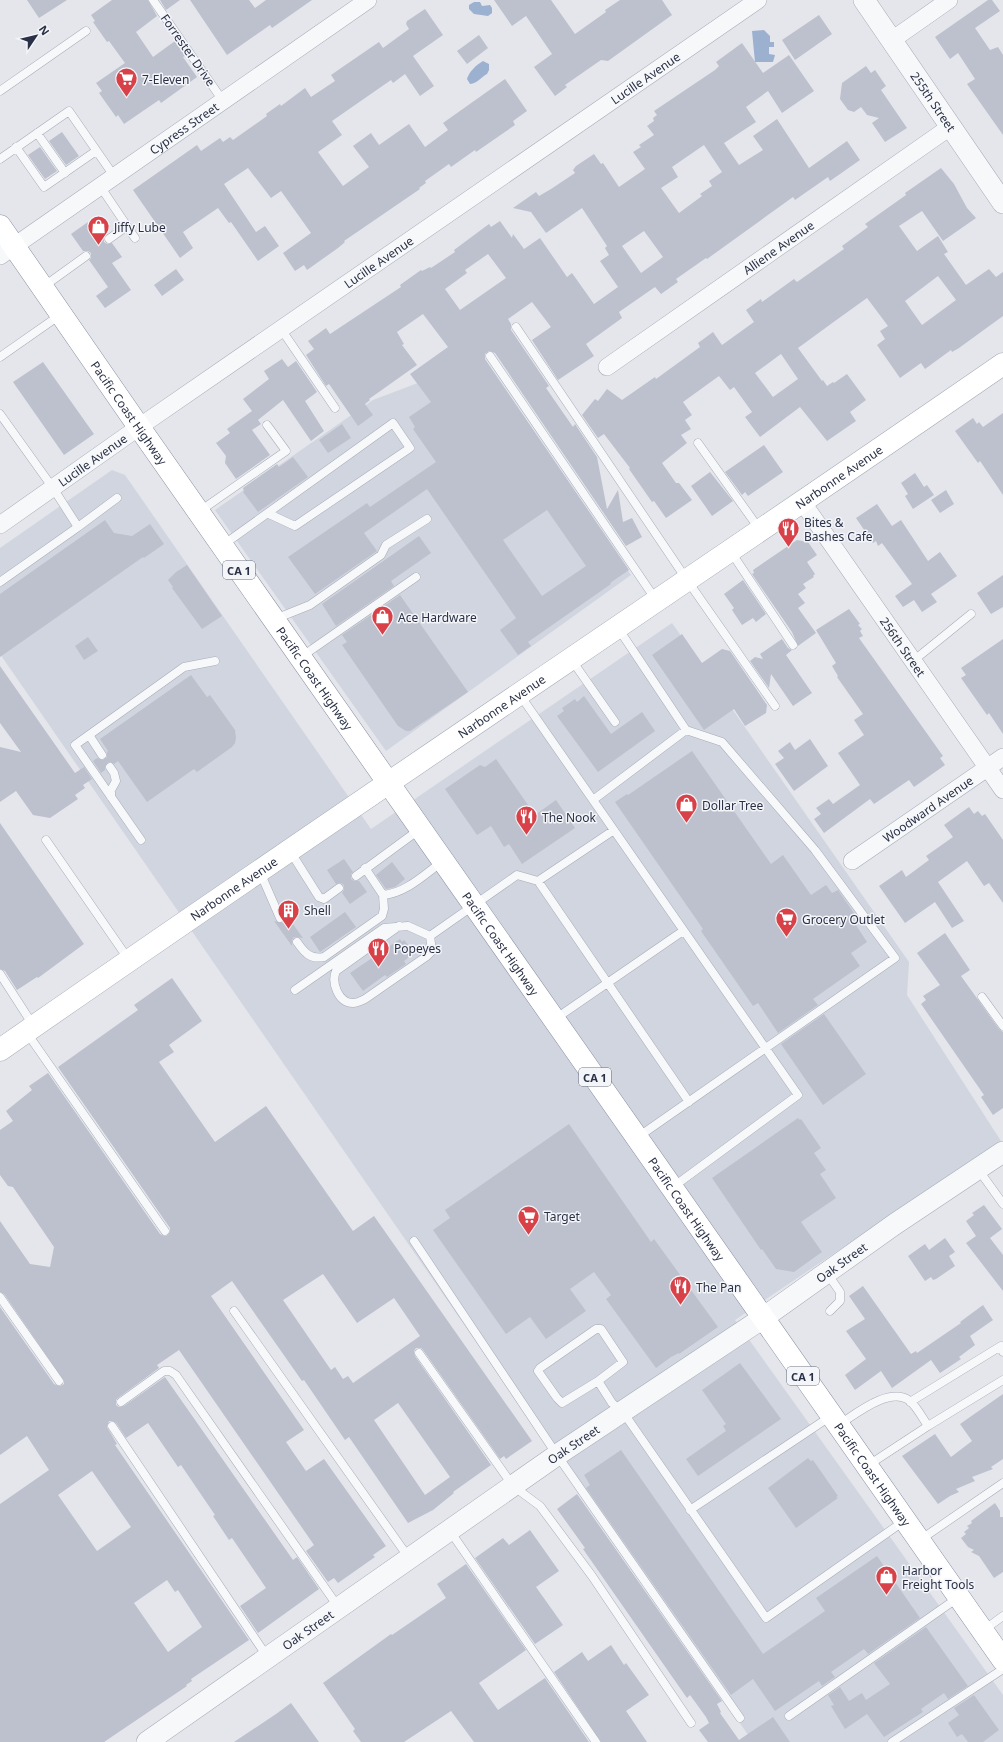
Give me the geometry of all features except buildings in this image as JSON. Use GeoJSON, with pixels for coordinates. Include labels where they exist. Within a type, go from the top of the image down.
{"type":"FeatureCollection","features":[{"type":"Feature","properties":{"kind":"main road","name":"Pacific Coast Highway"},"geometry":{"type":"LineString","coordinates":[[0,226],[7,251],[42,287],[1003,1662]]}},
{"type":"Feature","properties":{"kind":"main road","name":"Narbonne Avenue"},"geometry":{"type":"LineString","coordinates":[[0,1050],[388,782],[803,503],[1003,364]]}},
{"type":"Feature","properties":{"kind":"street","name":"Lucille Avenue"},"geometry":{"type":"LineString","coordinates":[[0,525],[139,427],[758,0]]}},
{"type":"Feature","properties":{"kind":"street","name":"255th Street"},"geometry":{"type":"LineString","coordinates":[[864,0],[1003,203]]}},
{"type":"Feature","properties":{"kind":"street"},"geometry":{"type":"LineString","coordinates":[[892,40],[949,0]]}},
{"type":"Feature","properties":{"kind":"street","name":"Cypress Street"},"geometry":{"type":"LineString","coordinates":[[7,251],[223,101],[358,3]]}},
{"type":"Feature","properties":{"kind":"street","name":"Alliene Avenue"},"geometry":{"type":"LineString","coordinates":[[607,367],[950,127]]}},
{"type":"Feature","properties":{"kind":"street","name":"256th Street"},"geometry":{"type":"LineString","coordinates":[[803,503],[1003,790]]}},
{"type":"Feature","properties":{"kind":"street","name":"Woodward Avenue"},"geometry":{"type":"LineString","coordinates":[[852,861],[1003,757]]}},
{"type":"Feature","properties":{"kind":"street","name":"Oak Street"},"geometry":{"type":"LineString","coordinates":[[147,1742],[557,1455],[763,1318],[895,1224],[1003,1152]]}},
{"type":"Feature","properties":{"kind":"lane","name":"Forrester Drive"},"geometry":{"type":"LineString","coordinates":[[153,0],[223,101]]}},
{"type":"Feature","properties":{"kind":"lane"},"geometry":{"type":"LineString","coordinates":[[0,91],[86,31]]}},
{"type":"Feature","properties":{"kind":"lane"},"geometry":{"type":"LineString","coordinates":[[0,158],[69,111],[114,176]]}},
{"type":"Feature","properties":{"kind":"lane"},"geometry":{"type":"LineString","coordinates":[[37,133],[65,173]]}},
{"type":"Feature","properties":{"kind":"lane"},"geometry":{"type":"LineString","coordinates":[[16,148],[44,187],[96,151]]}},
{"type":"Feature","properties":{"kind":"lane"},"geometry":{"type":"LineString","coordinates":[[100,186],[135,238]]}},
{"type":"Feature","properties":{"kind":"lane"},"geometry":{"type":"LineString","coordinates":[[109,239],[127,226]]}},
{"type":"Feature","properties":{"kind":"lane"},"geometry":{"type":"LineString","coordinates":[[42,287],[86,256]]}},
{"type":"Feature","properties":{"kind":"lane"},"geometry":{"type":"LineString","coordinates":[[0,357],[61,314]]}},
{"type":"Feature","properties":{"kind":"lane"},"geometry":{"type":"LineString","coordinates":[[516,327],[687,580],[775,706]]}},
{"type":"Feature","properties":{"kind":"lane"},"geometry":{"type":"LineString","coordinates":[[281,329],[335,408]]}},
{"type":"Feature","properties":{"kind":"lane"},"geometry":{"type":"LineString","coordinates":[[490,356],[657,601]]}},
{"type":"Feature","properties":{"kind":"lane"},"geometry":{"type":"LineString","coordinates":[[0,414],[53,488],[78,527]]}},
{"type":"Feature","properties":{"kind":"lane"},"geometry":{"type":"LineString","coordinates":[[222,546],[269,514],[393,424],[410,448],[295,526],[269,514]]}},
{"type":"Feature","properties":{"kind":"lane"},"geometry":{"type":"LineString","coordinates":[[199,512],[286,451],[267,425]]}},
{"type":"Feature","properties":{"kind":"lane"},"geometry":{"type":"LineString","coordinates":[[698,443],[760,531]]}},
{"type":"Feature","properties":{"kind":"lane"},"geometry":{"type":"LineString","coordinates":[[0,582],[117,498]]}},
{"type":"Feature","properties":{"kind":"lane"},"geometry":{"type":"LineString","coordinates":[[274,620],[310,605],[381,555],[386,546],[427,518]]}},
{"type":"Feature","properties":{"kind":"lane"},"geometry":{"type":"LineString","coordinates":[[730,551],[793,645]]}},
{"type":"Feature","properties":{"kind":"lane"},"geometry":{"type":"LineString","coordinates":[[300,657],[416,577]]}},
{"type":"Feature","properties":{"kind":"lane"},"geometry":{"type":"LineString","coordinates":[[913,661],[971,614]]}},
{"type":"Feature","properties":{"kind":"lane"},"geometry":{"type":"LineString","coordinates":[[617,627],[686,730],[722,742],[815,850],[895,958],[637,1137]]}},
{"type":"Feature","properties":{"kind":"lane"},"geometry":{"type":"LineString","coordinates":[[571,658],[615,722]]}},
{"type":"Feature","properties":{"kind":"lane"},"geometry":{"type":"LineString","coordinates":[[140,840],[75,745],[184,667],[215,661]]}},
{"type":"Feature","properties":{"kind":"lane"},"geometry":{"type":"LineString","coordinates":[[519,694],[798,1095],[672,1187]]}},
{"type":"Feature","properties":{"kind":"lane"},"geometry":{"type":"LineString","coordinates":[[593,800],[686,730]]}},
{"type":"Feature","properties":{"kind":"lane"},"geometry":{"type":"LineString","coordinates":[[89,735],[102,755]]}},
{"type":"Feature","properties":{"kind":"lane"},"geometry":{"type":"LineString","coordinates":[[110,767],[114,773],[116,781],[111,790],[111,797]]}},
{"type":"Feature","properties":{"kind":"lane"},"geometry":{"type":"LineString","coordinates":[[356,876],[421,828]]}},
{"type":"Feature","properties":{"kind":"lane"},"geometry":{"type":"LineString","coordinates":[[538,881],[614,830]]}},
{"type":"Feature","properties":{"kind":"lane"},"geometry":{"type":"LineString","coordinates":[[46,840],[129,960]]}},
{"type":"Feature","properties":{"kind":"lane"},"geometry":{"type":"LineString","coordinates":[[289,850],[319,897],[324,899],[339,888]]}},
{"type":"Feature","properties":{"kind":"lane"},"geometry":{"type":"LineString","coordinates":[[383,895],[394,894],[408,887],[444,861]]}},
{"type":"Feature","properties":{"kind":"lane"},"geometry":{"type":"LineString","coordinates":[[297,942],[306,954],[312,958],[324,957],[382,916],[384,909],[383,895],[365,868]]}},
{"type":"Feature","properties":{"kind":"lane"},"geometry":{"type":"LineString","coordinates":[[259,871],[280,918]]}},
{"type":"Feature","properties":{"kind":"lane"},"geometry":{"type":"LineString","coordinates":[[430,936],[517,875],[538,881],[689,1102]]}},
{"type":"Feature","properties":{"kind":"lane"},"geometry":{"type":"LineString","coordinates":[[295,990],[384,928],[399,926],[416,929],[430,936]]}},
{"type":"Feature","properties":{"kind":"lane"},"geometry":{"type":"LineString","coordinates":[[399,926],[336,971],[334,981],[335,986],[338,992],[349,1002],[354,1004],[365,999],[427,956],[432,950],[430,936]]}},
{"type":"Feature","properties":{"kind":"lane"},"geometry":{"type":"LineString","coordinates":[[555,1019],[683,931]]}},
{"type":"Feature","properties":{"kind":"lane"},"geometry":{"type":"LineString","coordinates":[[0,974],[30,1029],[165,1231]]}},
{"type":"Feature","properties":{"kind":"lane"},"geometry":{"type":"LineString","coordinates":[[982,997],[1003,1026]]}},
{"type":"Feature","properties":{"kind":"lane"},"geometry":{"type":"LineString","coordinates":[[978,1169],[1003,1204]]}},
{"type":"Feature","properties":{"kind":"lane"},"geometry":{"type":"LineString","coordinates":[[414,1241],[557,1455],[740,1718]]}},
{"type":"Feature","properties":{"kind":"lane"},"geometry":{"type":"LineString","coordinates":[[826,1273],[840,1292],[840,1301],[830,1311]]}},
{"type":"Feature","properties":{"kind":"lane"},"geometry":{"type":"LineString","coordinates":[[0,1297],[59,1381]]}},
{"type":"Feature","properties":{"kind":"lane"},"geometry":{"type":"LineString","coordinates":[[234,1311],[409,1559]]}},
{"type":"Feature","properties":{"kind":"lane"},"geometry":{"type":"LineString","coordinates":[[596,1329],[601,1329],[623,1362],[598,1381],[562,1403],[556,1398],[538,1371],[540,1368],[596,1329]]}},
{"type":"Feature","properties":{"kind":"lane"},"geometry":{"type":"LineString","coordinates":[[910,1402],[1002,1346],[1003,1352]]}},
{"type":"Feature","properties":{"kind":"lane"},"geometry":{"type":"LineString","coordinates":[[419,1353],[513,1486],[540,1506],[545,1512],[592,1576],[691,1723]]}},
{"type":"Feature","properties":{"kind":"lane"},"geometry":{"type":"LineString","coordinates":[[120,1402],[164,1371],[170,1370],[176,1375],[339,1608]]}},
{"type":"Feature","properties":{"kind":"lane"},"geometry":{"type":"LineString","coordinates":[[866,1466],[1003,1380]]}},
{"type":"Feature","properties":{"kind":"lane"},"geometry":{"type":"LineString","coordinates":[[598,1381],[612,1403],[622,1412],[766,1618],[905,1521]]}},
{"type":"Feature","properties":{"kind":"lane"},"geometry":{"type":"LineString","coordinates":[[690,1510],[834,1421],[874,1402],[888,1398],[900,1397],[910,1402],[928,1426]]}},
{"type":"Feature","properties":{"kind":"lane"},"geometry":{"type":"LineString","coordinates":[[112,1426],[268,1658]]}},
{"type":"Feature","properties":{"kind":"lane"},"geometry":{"type":"LineString","coordinates":[[919,1541],[1003,1483]]}},
{"type":"Feature","properties":{"kind":"lane"},"geometry":{"type":"LineString","coordinates":[[450,1530],[596,1742]]}},
{"type":"Feature","properties":{"kind":"lane"},"geometry":{"type":"LineString","coordinates":[[789,1716],[959,1597]]}},
{"type":"Feature","properties":{"kind":"lane"},"geometry":{"type":"LineString","coordinates":[[982,1631],[1003,1616]]}},
{"type":"Feature","properties":{"kind":"lane"},"geometry":{"type":"LineString","coordinates":[[892,1742],[1003,1662]]}},
{"type":"Feature","properties":{"kind":"shaded area"},"geometry":{"type":"Polygon","coordinates":[[[481,359],[631,575],[386,751],[215,510],[373,400],[481,359]]]}},
{"type":"Feature","properties":{"kind":"shaded area"},"geometry":{"type":"Polygon","coordinates":[[[112,470],[125,475],[371,829],[672,623],[909,962],[907,995],[1001,1141],[735,1320],[1003,1695],[1003,1742],[753,1742],[0,654],[0,548],[112,470]]]}},
{"type":"Feature","properties":{"kind":"water"},"geometry":{"type":"Polygon","coordinates":[[[474,2],[480,2],[482,6],[490,5],[492,8],[492,13],[488,16],[474,14],[469,9],[469,5],[474,2]]]}},
{"type":"Feature","properties":{"kind":"water"},"geometry":{"type":"Polygon","coordinates":[[[764,30],[770,36],[770,42],[774,42],[774,47],[769,47],[769,54],[775,55],[773,62],[755,62],[752,31],[764,30]]]}},
{"type":"Feature","properties":{"kind":"water"},"geometry":{"type":"Polygon","coordinates":[[[483,61],[489,64],[487,74],[470,84],[467,79],[469,74],[483,61]]]}},
{"type":"Feature","properties":{"kind":"place","name":"7-Eleven"},"geometry":{"type":"Point","coordinates":[126,98]}},
{"type":"Feature","properties":{"kind":"place","name":"Jiffy Lube"},"geometry":{"type":"Point","coordinates":[98,246]}},
{"type":"Feature","properties":{"kind":"place","name":"Bites & Bashes Cafe"},"geometry":{"type":"Point","coordinates":[789,548]}},
{"type":"Feature","properties":{"kind":"place","name":"Ace Hardware"},"geometry":{"type":"Point","coordinates":[383,636]}},
{"type":"Feature","properties":{"kind":"place","name":"Dollar Tree"},"geometry":{"type":"Point","coordinates":[687,824]}},
{"type":"Feature","properties":{"kind":"place","name":"The Nook"},"geometry":{"type":"Point","coordinates":[526,836]}},
{"type":"Feature","properties":{"kind":"place","name":"Shell"},"geometry":{"type":"Point","coordinates":[289,930]}},
{"type":"Feature","properties":{"kind":"place","name":"Grocery Outlet"},"geometry":{"type":"Point","coordinates":[786,938]}},
{"type":"Feature","properties":{"kind":"place","name":"Popeyes"},"geometry":{"type":"Point","coordinates":[378,968]}},
{"type":"Feature","properties":{"kind":"place","name":"Target"},"geometry":{"type":"Point","coordinates":[529,1236]}},
{"type":"Feature","properties":{"kind":"place","name":"The Pan"},"geometry":{"type":"Point","coordinates":[680,1306]}},
{"type":"Feature","properties":{"kind":"place","name":"Harbor Freight Tools"},"geometry":{"type":"Point","coordinates":[887,1596]}}]}
